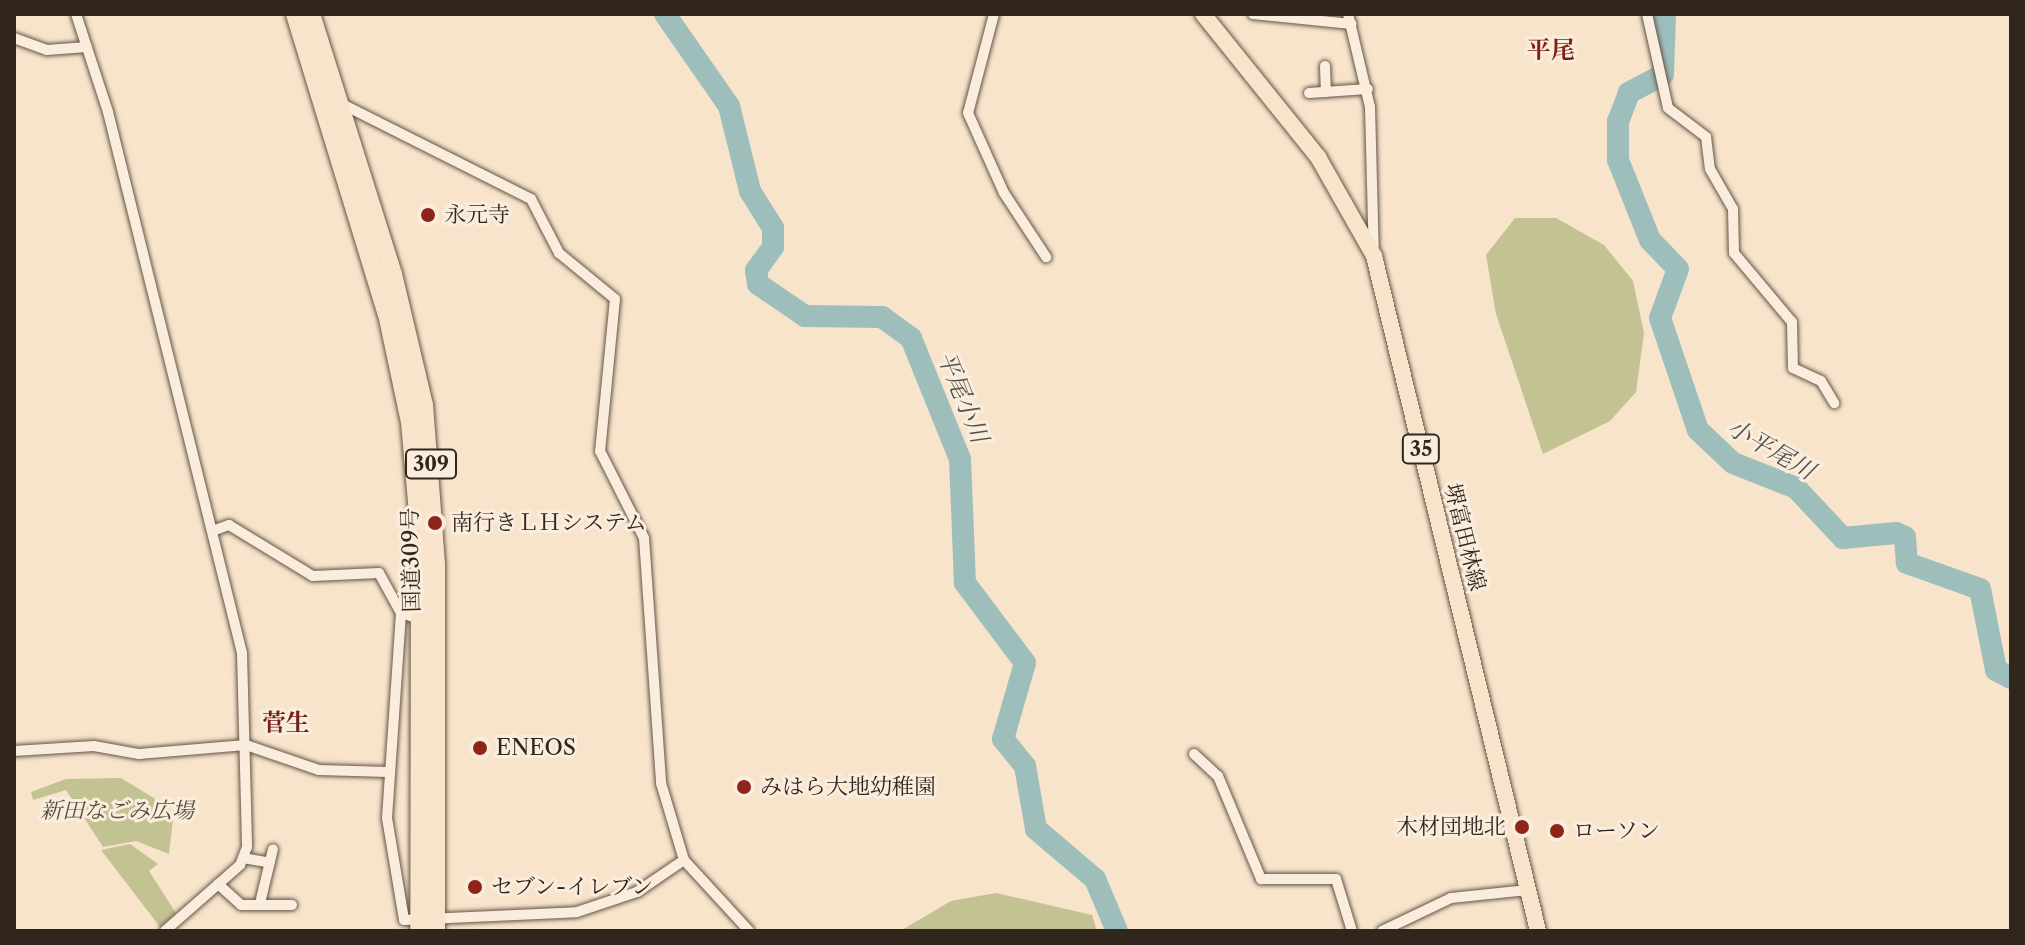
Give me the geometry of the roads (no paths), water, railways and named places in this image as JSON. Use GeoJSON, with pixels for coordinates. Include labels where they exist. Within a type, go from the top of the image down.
{"type":"FeatureCollection","features":[{"type":"Feature","properties":{"kind":"highway","name":"国道309号"},"geometry":{"type":"LineString","coordinates":[[295,14],[331,104],[401,302],[431,457],[427,925]]}},
{"type":"Feature","properties":{"kind":"highway","name":"国道309号"},"geometry":{"type":"LineString","coordinates":[[311,14],[331,104],[400,368],[419,513],[427,925]]}},
{"type":"Feature","properties":{"kind":"main road","name":"堺富田林線"},"geometry":{"type":"LineString","coordinates":[[1203,14],[1318,157],[1374,256],[1538,931]]}},
{"type":"Feature","properties":{"kind":"street"},"geometry":{"type":"LineString","coordinates":[[76,14],[215,530],[242,653],[251,823],[243,858],[165,931]]}},
{"type":"Feature","properties":{"kind":"street"},"geometry":{"type":"LineString","coordinates":[[994,14],[968,113],[1004,193],[1046,257]]}},
{"type":"Feature","properties":{"kind":"street"},"geometry":{"type":"LineString","coordinates":[[1253,14],[1350,19],[1368,89],[1374,256]]}},
{"type":"Feature","properties":{"kind":"street"},"geometry":{"type":"LineString","coordinates":[[1647,14],[1668,108],[1706,137],[1710,169],[1733,209],[1734,253],[1792,322],[1793,368],[1821,381],[1834,403]]}},
{"type":"Feature","properties":{"kind":"street"},"geometry":{"type":"LineString","coordinates":[[14,38],[47,50],[87,47]]}},
{"type":"Feature","properties":{"kind":"street"},"geometry":{"type":"LineString","coordinates":[[1325,66],[1326,92]]}},
{"type":"Feature","properties":{"kind":"street"},"geometry":{"type":"LineString","coordinates":[[1309,93],[1368,89]]}},
{"type":"Feature","properties":{"kind":"street"},"geometry":{"type":"LineString","coordinates":[[331,104],[531,199],[559,253],[615,299],[600,451],[634,507],[644,538],[661,783],[684,860],[749,931]]}},
{"type":"Feature","properties":{"kind":"street"},"geometry":{"type":"LineString","coordinates":[[215,530],[229,525],[313,576],[379,573],[401,613],[387,818],[404,920],[427,925],[577,912],[637,892],[684,860]]}},
{"type":"Feature","properties":{"kind":"street"},"geometry":{"type":"LineString","coordinates":[[401,613],[420,619]]}},
{"type":"Feature","properties":{"kind":"street"},"geometry":{"type":"LineString","coordinates":[[14,751],[94,746],[139,754],[246,745],[319,770],[389,772]]}},
{"type":"Feature","properties":{"kind":"street"},"geometry":{"type":"LineString","coordinates":[[1194,754],[1218,776],[1229,815],[1261,879],[1336,879],[1352,931]]}},
{"type":"Feature","properties":{"kind":"street"},"geometry":{"type":"LineString","coordinates":[[261,899],[273,849]]}},
{"type":"Feature","properties":{"kind":"street"},"geometry":{"type":"LineString","coordinates":[[243,858],[270,863]]}},
{"type":"Feature","properties":{"kind":"street"},"geometry":{"type":"LineString","coordinates":[[218,884],[241,905],[292,905]]}},
{"type":"Feature","properties":{"kind":"street"},"geometry":{"type":"LineString","coordinates":[[1382,931],[1451,898],[1528,890]]}},
{"type":"Feature","properties":{"kind":"waterway","name":"平尾小川"},"geometry":{"type":"LineString","coordinates":[[665,14],[729,106],[750,191],[773,228],[773,247],[756,270],[758,284],[805,316],[882,317],[911,338],[960,459],[965,583],[1025,663],[1003,739],[1025,766],[1036,829],[1095,879],[1117,931]]}},
{"type":"Feature","properties":{"kind":"waterway","name":"小平尾川"},"geometry":{"type":"LineString","coordinates":[[1663,75],[1665,14]]}},
{"type":"Feature","properties":{"kind":"waterway","name":"小平尾川"},"geometry":{"type":"LineString","coordinates":[[1655,79],[1629,93],[1618,121],[1618,160],[1650,240],[1678,269],[1660,318],[1698,430],[1733,463],[1796,488],[1843,538],[1896,533],[1905,537],[1907,563],[1980,589],[1996,670],[2011,678]]}},
{"type":"Feature","properties":{"kind":"place","name":"永元寺"},"geometry":{"type":"Point","coordinates":[428,215]}},
{"type":"Feature","properties":{"kind":"place","name":"南行きＬＨシステム"},"geometry":{"type":"Point","coordinates":[435,523]}},
{"type":"Feature","properties":{"kind":"place","name":"ENEOS"},"geometry":{"type":"Point","coordinates":[480,748]}},
{"type":"Feature","properties":{"kind":"place","name":"みはら大地幼稚園"},"geometry":{"type":"Point","coordinates":[744,787]}},
{"type":"Feature","properties":{"kind":"place","name":"木材団地北"},"geometry":{"type":"Point","coordinates":[1522,827]}},
{"type":"Feature","properties":{"kind":"place","name":"ローソン"},"geometry":{"type":"Point","coordinates":[1557,831]}},
{"type":"Feature","properties":{"kind":"place","name":"セブン-イレブン"},"geometry":{"type":"Point","coordinates":[475,887]}},
{"type":"Feature","properties":{"kind":"district","name":"平尾"},"geometry":{"type":"Point","coordinates":[1551,50]}},
{"type":"Feature","properties":{"kind":"district","name":"菅生"},"geometry":{"type":"Point","coordinates":[286,723]}},
{"type":"Feature","properties":{"kind":"park label","name":"新田なごみ広場"},"geometry":{"type":"Point","coordinates":[117,811]}}]}
